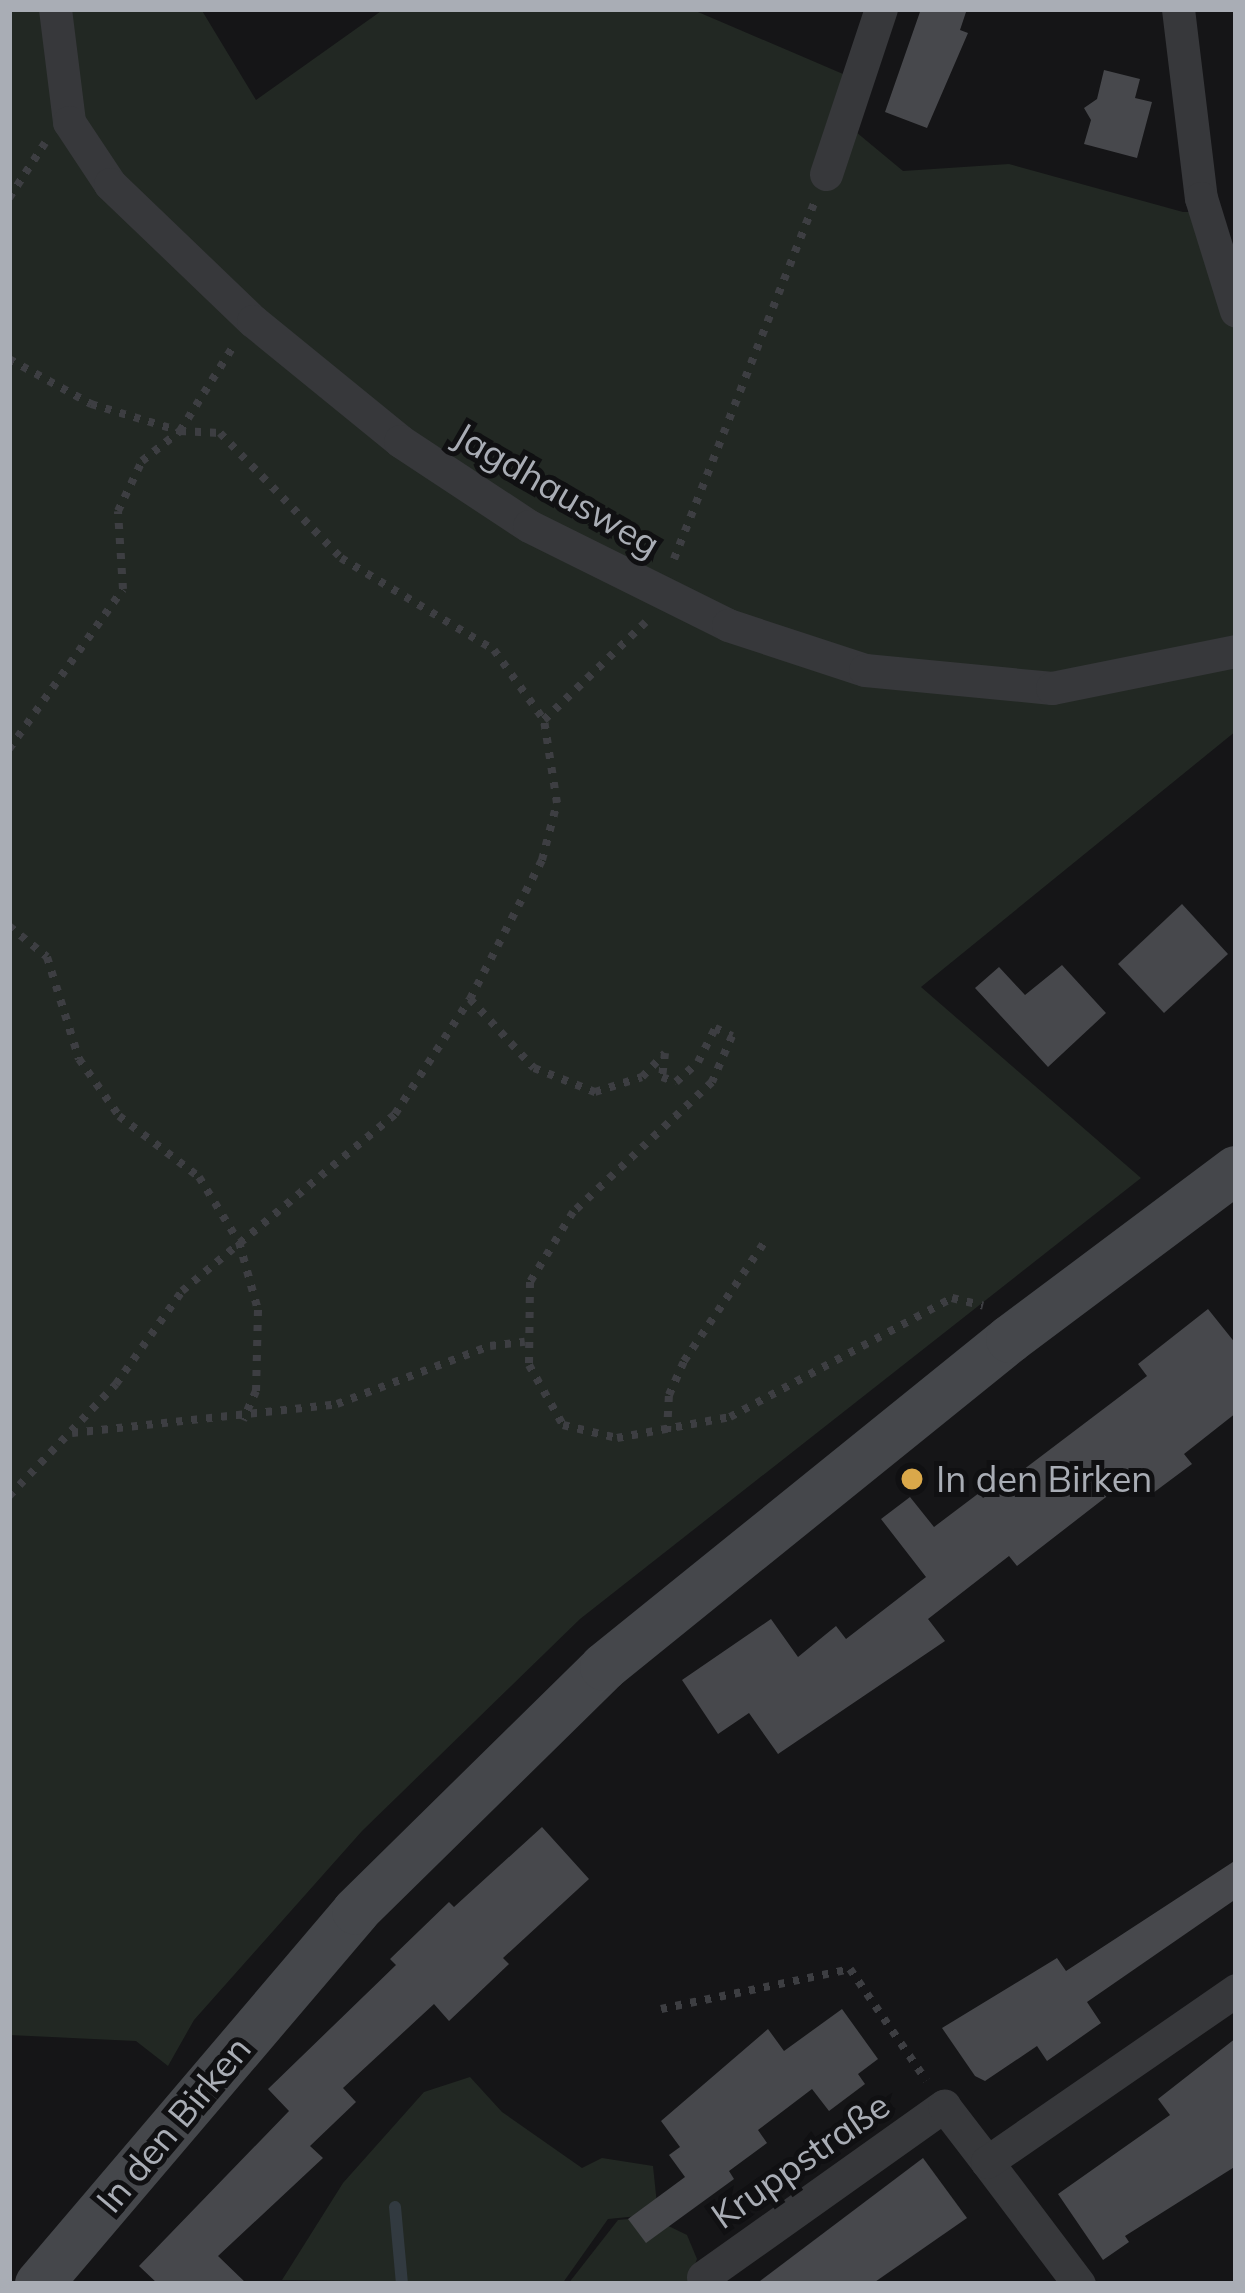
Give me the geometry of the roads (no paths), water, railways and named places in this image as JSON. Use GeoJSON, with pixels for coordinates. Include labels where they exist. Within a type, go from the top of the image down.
{"type":"FeatureCollection","features":[{"type":"Feature","properties":{"kind":"street","name":"Jagdhausweg"},"geometry":{"type":"LineString","coordinates":[[56,9],[68,122],[110,184],[254,321],[400,441],[529,526],[661,593],[810,657],[971,686],[1090,686],[1236,652]]}},
{"type":"Feature","properties":{"kind":"street"},"geometry":{"type":"LineString","coordinates":[[826,174],[881,9]]}},
{"type":"Feature","properties":{"kind":"street"},"geometry":{"type":"LineString","coordinates":[[1178,9],[1201,197],[1236,310]]}},
{"type":"Feature","properties":{"kind":"street","name":"In den Birken"},"geometry":{"type":"LineString","coordinates":[[39,2284],[282,1993],[536,1731],[689,1595],[1010,1339],[1236,1170]]}},
{"type":"Feature","properties":{"kind":"street"},"geometry":{"type":"LineString","coordinates":[[987,2162],[1236,1990]]}},
{"type":"Feature","properties":{"kind":"street","name":"Kruppstraße"},"geometry":{"type":"LineString","coordinates":[[703,2277],[944,2106],[1079,2284]]}},
{"type":"Feature","properties":{"kind":"waterway"},"geometry":{"type":"LineString","coordinates":[[395,2207],[402,2284]]}},
{"type":"Feature","properties":{"kind":"place","name":"In den Birken"},"geometry":{"type":"Point","coordinates":[912,1479]}}]}
